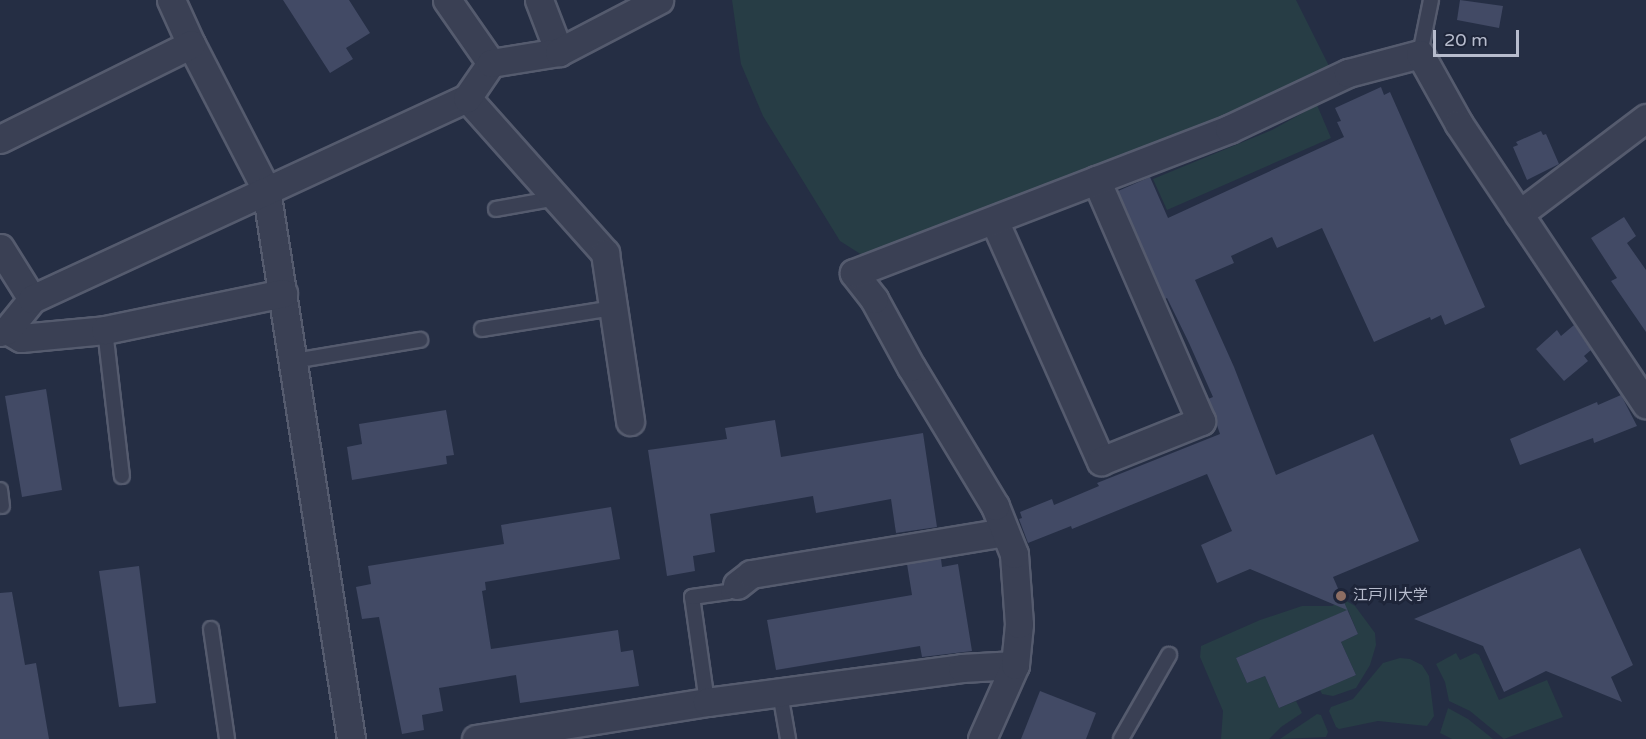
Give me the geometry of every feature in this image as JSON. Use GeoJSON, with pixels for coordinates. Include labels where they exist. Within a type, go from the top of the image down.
{"type":"FeatureCollection","features":[{"type":"Feature","properties":{"kind":"street"},"geometry":{"type":"LineString","coordinates":[[171,0],[191,45],[266,189],[351,739]]}},
{"type":"Feature","properties":{"kind":"street"},"geometry":{"type":"LineString","coordinates":[[447,0],[491,63]]}},
{"type":"Feature","properties":{"kind":"street"},"geometry":{"type":"LineString","coordinates":[[538,0],[559,52]]}},
{"type":"Feature","properties":{"kind":"street"},"geometry":{"type":"LineString","coordinates":[[283,293],[105,330],[21,338],[3,331],[32,299],[467,98],[491,63],[559,52],[658,0]]}},
{"type":"Feature","properties":{"kind":"street"},"geometry":{"type":"LineString","coordinates":[[0,139],[191,45]]}},
{"type":"Feature","properties":{"kind":"street"},"geometry":{"type":"LineString","coordinates":[[982,739],[1015,665],[1019,624],[1014,554],[995,506],[911,367],[874,299],[854,273],[1229,129],[1348,73],[1420,54],[1459,124],[1646,404]]}},
{"type":"Feature","properties":{"kind":"street"},"geometry":{"type":"LineString","coordinates":[[467,98],[558,198],[604,253],[630,421]]}},
{"type":"Feature","properties":{"kind":"street"},"geometry":{"type":"LineString","coordinates":[[1519,214],[1646,118]]}},
{"type":"Feature","properties":{"kind":"street"},"geometry":{"type":"LineString","coordinates":[[994,220],[1101,460],[1201,421],[1096,180]]}},
{"type":"Feature","properties":{"kind":"street"},"geometry":{"type":"LineString","coordinates":[[0,248],[32,299]]}},
{"type":"Feature","properties":{"kind":"street"},"geometry":{"type":"LineString","coordinates":[[737,585],[751,574],[1005,532]]}},
{"type":"Feature","properties":{"kind":"street"},"geometry":{"type":"LineString","coordinates":[[476,739],[616,728],[707,702],[962,668],[1015,665]]}},
{"type":"Feature","properties":{"kind":"lane"},"geometry":{"type":"LineString","coordinates":[[1420,54],[1431,0]]}},
{"type":"Feature","properties":{"kind":"lane"},"geometry":{"type":"LineString","coordinates":[[496,209],[558,198]]}},
{"type":"Feature","properties":{"kind":"lane"},"geometry":{"type":"LineString","coordinates":[[482,329],[613,308]]}},
{"type":"Feature","properties":{"kind":"lane"},"geometry":{"type":"LineString","coordinates":[[105,330],[122,476]]}},
{"type":"Feature","properties":{"kind":"lane"},"geometry":{"type":"LineString","coordinates":[[294,361],[420,339]]}},
{"type":"Feature","properties":{"kind":"lane"},"geometry":{"type":"LineString","coordinates":[[0,490],[3,506]]}},
{"type":"Feature","properties":{"kind":"lane"},"geometry":{"type":"LineString","coordinates":[[707,702],[692,597],[728,592],[737,585]]}},
{"type":"Feature","properties":{"kind":"lane"},"geometry":{"type":"LineString","coordinates":[[211,629],[227,739]]}},
{"type":"Feature","properties":{"kind":"lane"},"geometry":{"type":"LineString","coordinates":[[1121,739],[1169,655]]}},
{"type":"Feature","properties":{"kind":"lane"},"geometry":{"type":"LineString","coordinates":[[780,693],[788,739]]}},
{"type":"Feature","properties":{"kind":"shaded area"},"geometry":{"type":"Polygon","coordinates":[[[732,0],[1296,0],[1330,68],[1266,104],[908,246],[862,255],[840,241],[763,116],[741,64],[732,0]]]}},
{"type":"Feature","properties":{"kind":"shaded area"},"geometry":{"type":"Polygon","coordinates":[[[1317,105],[1331,138],[1167,210],[1153,179],[1272,130],[1317,105]]]}},
{"type":"Feature","properties":{"kind":"shaded area"},"geometry":{"type":"Polygon","coordinates":[[[1345,600],[1355,606],[1375,633],[1376,645],[1370,665],[1356,688],[1333,696],[1322,694],[1320,690],[1356,675],[1341,642],[1358,634],[1348,610],[1236,658],[1247,683],[1265,676],[1279,708],[1296,701],[1302,713],[1281,727],[1269,739],[1221,739],[1223,711],[1200,657],[1201,646],[1260,620],[1302,606],[1332,606],[1345,600]]]}},
{"type":"Feature","properties":{"kind":"shaded area"},"geometry":{"type":"Polygon","coordinates":[[[1456,653],[1460,660],[1475,653],[1479,655],[1499,700],[1547,680],[1563,717],[1504,739],[1470,711],[1449,701],[1445,682],[1436,664],[1456,653]]]}},
{"type":"Feature","properties":{"kind":"shaded area"},"geometry":{"type":"Polygon","coordinates":[[[1400,658],[1410,659],[1422,665],[1429,676],[1434,716],[1427,726],[1378,721],[1339,729],[1336,727],[1329,711],[1331,707],[1353,699],[1383,663],[1400,658]]]}},
{"type":"Feature","properties":{"kind":"shaded area"},"geometry":{"type":"Polygon","coordinates":[[[1448,708],[1468,719],[1493,739],[1452,739],[1440,733],[1448,708]]]}},
{"type":"Feature","properties":{"kind":"shaded area"},"geometry":{"type":"Polygon","coordinates":[[[1317,714],[1321,715],[1328,732],[1326,737],[1280,739],[1317,714]]]}},
{"type":"Feature","properties":{"kind":"building"},"geometry":{"type":"Polygon","coordinates":[[[283,0],[349,0],[370,33],[346,48],[353,59],[330,73],[283,0]]]}},
{"type":"Feature","properties":{"kind":"building"},"geometry":{"type":"Polygon","coordinates":[[[1460,0],[1503,6],[1499,28],[1457,20],[1460,0]]]}},
{"type":"Feature","properties":{"kind":"building"},"geometry":{"type":"Polygon","coordinates":[[[1381,87],[1384,95],[1390,92],[1485,307],[1445,325],[1441,315],[1431,320],[1430,317],[1374,342],[1322,228],[1277,248],[1272,237],[1231,256],[1234,263],[1195,280],[1234,367],[1276,475],[1373,434],[1419,541],[1333,577],[1358,634],[1341,642],[1356,675],[1279,708],[1265,676],[1247,683],[1236,658],[1347,610],[1250,569],[1217,583],[1201,545],[1232,531],[1207,474],[1072,529],[1071,526],[1028,543],[1019,519],[1022,518],[1020,512],[1052,499],[1054,505],[1099,486],[1097,483],[1220,434],[1208,399],[1213,397],[1167,298],[1165,299],[1118,191],[1150,177],[1168,218],[1344,137],[1337,122],[1341,121],[1335,108],[1381,87]]]}},
{"type":"Feature","properties":{"kind":"building"},"geometry":{"type":"Polygon","coordinates":[[[1541,131],[1543,135],[1546,134],[1559,164],[1527,180],[1513,147],[1518,145],[1516,142],[1541,131]]]}},
{"type":"Feature","properties":{"kind":"building"},"geometry":{"type":"Polygon","coordinates":[[[1624,217],[1636,236],[1627,243],[1646,270],[1646,332],[1611,281],[1617,278],[1591,238],[1624,217]]]}},
{"type":"Feature","properties":{"kind":"building"},"geometry":{"type":"Polygon","coordinates":[[[1574,325],[1591,350],[1584,356],[1588,361],[1564,381],[1536,349],[1557,330],[1561,336],[1574,325]]]}},
{"type":"Feature","properties":{"kind":"building"},"geometry":{"type":"Polygon","coordinates":[[[46,389],[62,490],[22,497],[5,396],[46,389]]]}},
{"type":"Feature","properties":{"kind":"building"},"geometry":{"type":"Polygon","coordinates":[[[1621,395],[1637,426],[1594,443],[1593,438],[1520,465],[1510,439],[1597,402],[1598,405],[1621,395]]]}},
{"type":"Feature","properties":{"kind":"building"},"geometry":{"type":"Polygon","coordinates":[[[446,410],[454,455],[446,456],[447,464],[352,480],[347,447],[362,444],[359,424],[446,410]]]}},
{"type":"Feature","properties":{"kind":"building"},"geometry":{"type":"Polygon","coordinates":[[[775,420],[781,457],[923,433],[937,527],[896,533],[891,499],[816,513],[813,496],[710,514],[715,552],[693,556],[695,571],[667,576],[648,450],[727,439],[725,428],[775,420]]]}},
{"type":"Feature","properties":{"kind":"building"},"geometry":{"type":"Polygon","coordinates":[[[611,507],[620,559],[485,582],[486,590],[482,591],[491,649],[618,630],[621,652],[633,650],[639,686],[520,703],[516,675],[439,688],[443,711],[422,715],[424,730],[402,734],[379,617],[362,619],[356,587],[371,584],[368,566],[504,544],[501,525],[611,507]]]}},
{"type":"Feature","properties":{"kind":"building"},"geometry":{"type":"Polygon","coordinates":[[[1580,548],[1633,665],[1611,677],[1622,702],[1546,671],[1504,692],[1483,646],[1414,619],[1580,548]]]}},
{"type":"Feature","properties":{"kind":"building"},"geometry":{"type":"Polygon","coordinates":[[[941,559],[942,567],[958,564],[972,651],[922,657],[920,646],[776,670],[767,620],[912,595],[907,564],[941,559]]]}},
{"type":"Feature","properties":{"kind":"building"},"geometry":{"type":"Polygon","coordinates":[[[139,566],[156,703],[119,707],[99,571],[139,566]]]}},
{"type":"Feature","properties":{"kind":"building"},"geometry":{"type":"Polygon","coordinates":[[[12,592],[25,665],[36,663],[49,739],[0,739],[0,593],[12,592]]]}},
{"type":"Feature","properties":{"kind":"building"},"geometry":{"type":"Polygon","coordinates":[[[1040,691],[1096,713],[1086,739],[1021,739],[1040,691]]]}},
{"type":"Feature","properties":{"kind":"place","name":"江戸川大学"},"geometry":{"type":"Point","coordinates":[1341,596]}}]}
